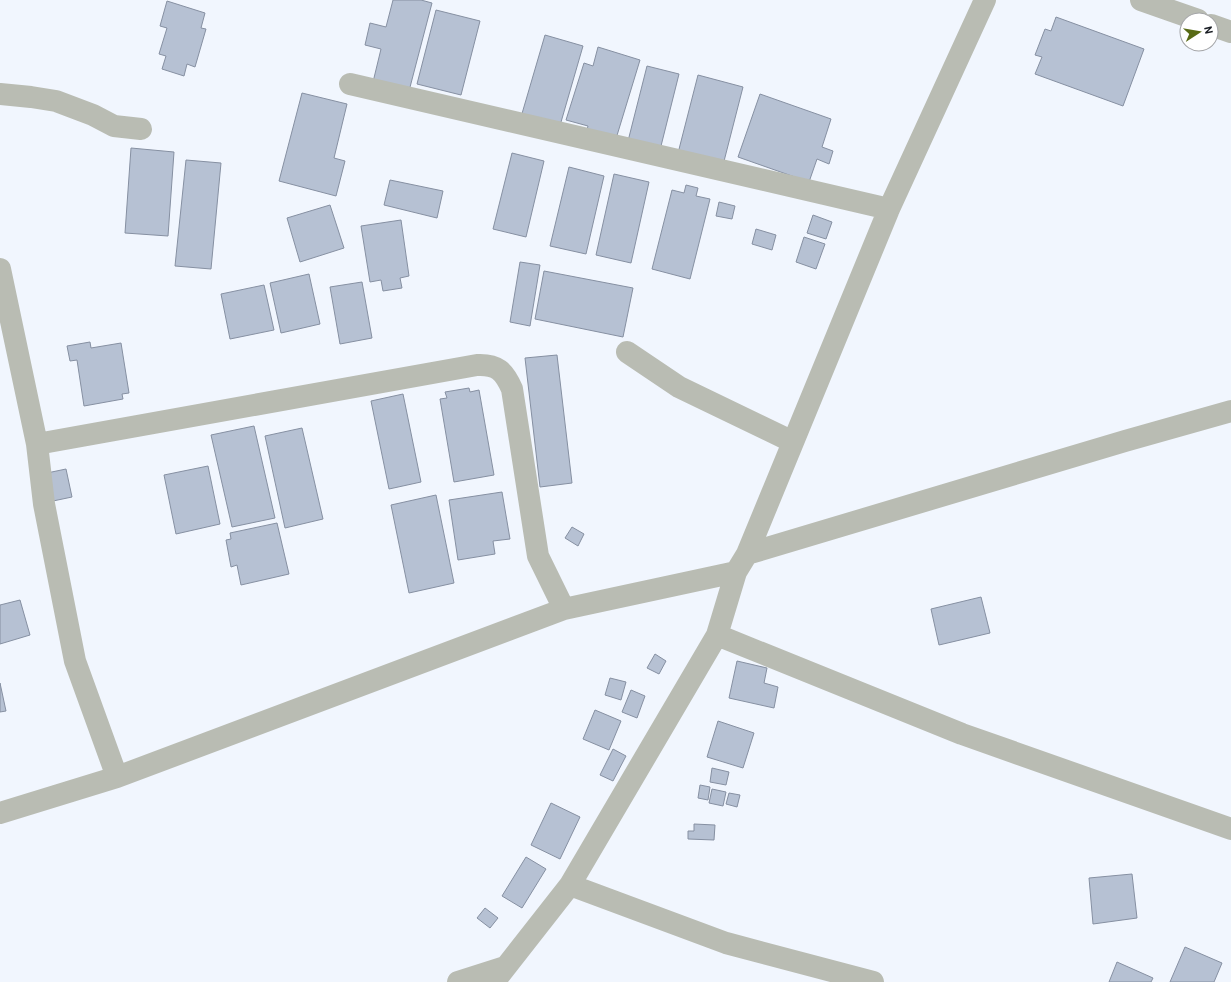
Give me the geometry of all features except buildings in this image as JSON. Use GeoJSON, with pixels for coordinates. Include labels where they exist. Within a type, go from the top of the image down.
{"type":"FeatureCollection","features":[{"type":"Feature","properties":{"kind":"street"},"geometry":{"type":"LineString","coordinates":[[458,982],[499,975],[570,885],[717,635],[736,572],[747,554],[889,209],[985,0]]}},
{"type":"Feature","properties":{"kind":"street"},"geometry":{"type":"LineString","coordinates":[[1141,0],[1179,13]]}},
{"type":"Feature","properties":{"kind":"street"},"geometry":{"type":"LineString","coordinates":[[1219,28],[1231,32]]}},
{"type":"Feature","properties":{"kind":"street"},"geometry":{"type":"LineString","coordinates":[[350,84],[889,209]]}},
{"type":"Feature","properties":{"kind":"street"},"geometry":{"type":"LineString","coordinates":[[0,94],[56,101],[93,115],[114,126],[142,129]]}},
{"type":"Feature","properties":{"kind":"street"},"geometry":{"type":"LineString","coordinates":[[0,269],[37,444],[44,504],[75,661],[117,777]]}},
{"type":"Feature","properties":{"kind":"street"},"geometry":{"type":"LineString","coordinates":[[627,352],[679,387],[793,442]]}},
{"type":"Feature","properties":{"kind":"street"},"geometry":{"type":"LineString","coordinates":[[37,444],[488,364],[506,376],[512,389],[538,556],[564,609]]}},
{"type":"Feature","properties":{"kind":"street"},"geometry":{"type":"LineString","coordinates":[[747,554],[1231,410]]}},
{"type":"Feature","properties":{"kind":"street"},"geometry":{"type":"LineString","coordinates":[[0,813],[117,777],[564,609],[736,572]]}},
{"type":"Feature","properties":{"kind":"street"},"geometry":{"type":"LineString","coordinates":[[717,635],[962,734],[1231,830]]}},
{"type":"Feature","properties":{"kind":"street"},"geometry":{"type":"LineString","coordinates":[[570,885],[726,943],[873,982]]}}]}
